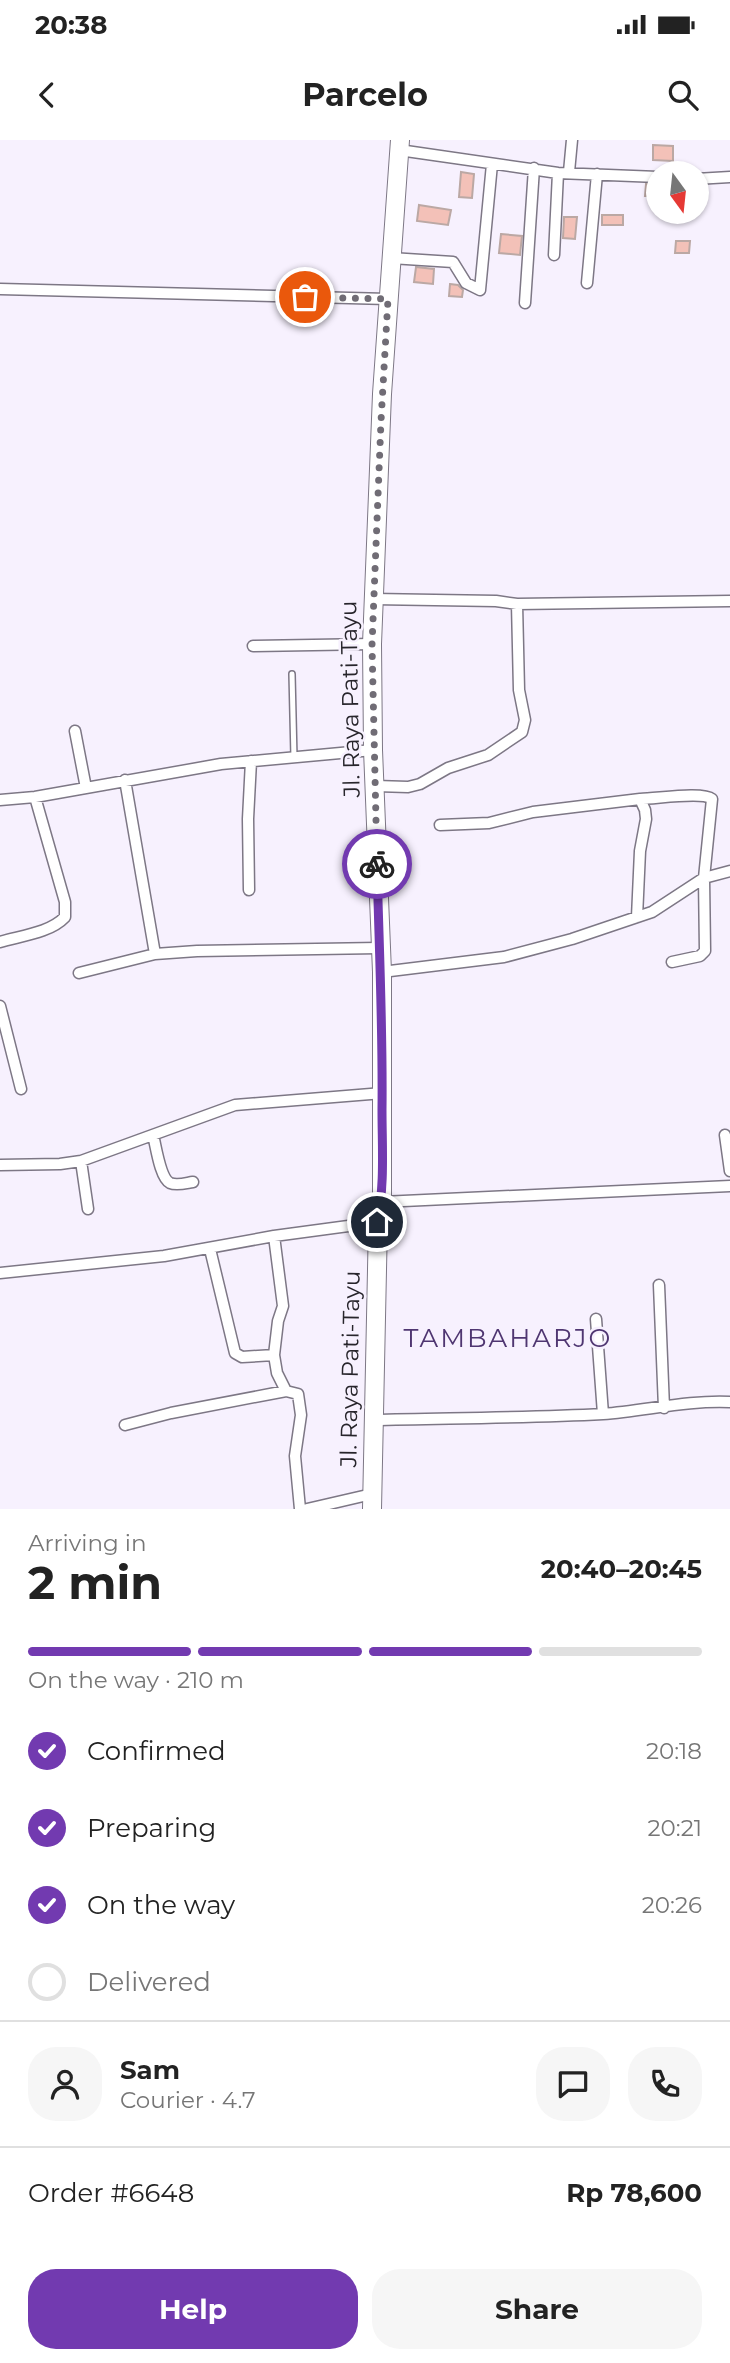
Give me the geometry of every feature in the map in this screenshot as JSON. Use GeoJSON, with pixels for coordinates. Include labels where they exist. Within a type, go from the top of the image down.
{"type":"FeatureCollection","features":[{"type":"Feature","properties":{"kind":"main road","name":"Jl. Raya Pati-Tayu"},"geometry":{"type":"LineString","coordinates":[[372,1502],[377,1222],[382,1202],[383,1093],[372,645],[388,299],[400,145]]}},
{"type":"Feature","properties":{"kind":"street"},"geometry":{"type":"LineString","coordinates":[[554,255],[564,172],[572,140]]}},
{"type":"Feature","properties":{"kind":"street"},"geometry":{"type":"LineString","coordinates":[[400,145],[492,164],[564,172],[646,176]]}},
{"type":"Feature","properties":{"kind":"street"},"geometry":{"type":"LineString","coordinates":[[391,258],[453,262],[466,283],[480,290],[492,164]]}},
{"type":"Feature","properties":{"kind":"street"},"geometry":{"type":"LineString","coordinates":[[525,303],[534,168]]}},
{"type":"Feature","properties":{"kind":"street"},"geometry":{"type":"LineString","coordinates":[[587,283],[597,174]]}},
{"type":"Feature","properties":{"kind":"street"},"geometry":{"type":"LineString","coordinates":[[709,178],[730,177]]}},
{"type":"Feature","properties":{"kind":"street"},"geometry":{"type":"LineString","coordinates":[[0,289],[388,299]]}},
{"type":"Feature","properties":{"kind":"street"},"geometry":{"type":"LineString","coordinates":[[373,598],[496,601],[517,604],[730,601]]}},
{"type":"Feature","properties":{"kind":"street"},"geometry":{"type":"LineString","coordinates":[[376,786],[408,787],[420,784],[448,768],[488,755],[522,732],[525,720],[519,690],[517,604]]}},
{"type":"Feature","properties":{"kind":"street"},"geometry":{"type":"LineString","coordinates":[[253,646],[372,645]]}},
{"type":"Feature","properties":{"kind":"street"},"geometry":{"type":"LineString","coordinates":[[75,731],[86,788]]}},
{"type":"Feature","properties":{"kind":"street"},"geometry":{"type":"LineString","coordinates":[[0,800],[35,797],[221,764],[373,750]]}},
{"type":"Feature","properties":{"kind":"street"},"geometry":{"type":"LineString","coordinates":[[249,890],[248,819],[251,761]]}},
{"type":"Feature","properties":{"kind":"street"},"geometry":{"type":"LineString","coordinates":[[125,780],[155,954]]}},
{"type":"Feature","properties":{"kind":"street"},"geometry":{"type":"LineString","coordinates":[[440,825],[489,823],[533,812],[640,799],[706,795],[712,799],[704,878],[705,951],[702,955],[672,962]]}},
{"type":"Feature","properties":{"kind":"street"},"geometry":{"type":"LineString","coordinates":[[0,942],[40,931],[60,923],[65,917],[65,902],[35,797]]}},
{"type":"Feature","properties":{"kind":"street"},"geometry":{"type":"LineString","coordinates":[[637,917],[640,851],[646,819],[640,799]]}},
{"type":"Feature","properties":{"kind":"street"},"geometry":{"type":"LineString","coordinates":[[382,972],[504,957],[572,939],[659,908],[704,878],[730,871]]}},
{"type":"Feature","properties":{"kind":"street"},"geometry":{"type":"LineString","coordinates":[[79,973],[155,954],[379,948]]}},
{"type":"Feature","properties":{"kind":"street"},"geometry":{"type":"LineString","coordinates":[[0,1006],[21,1089]]}},
{"type":"Feature","properties":{"kind":"street"},"geometry":{"type":"LineString","coordinates":[[0,1165],[81,1161],[235,1105],[383,1093]]}},
{"type":"Feature","properties":{"kind":"street"},"geometry":{"type":"LineString","coordinates":[[153,1135],[165,1179],[178,1185],[193,1182]]}},
{"type":"Feature","properties":{"kind":"street"},"geometry":{"type":"LineString","coordinates":[[725,1135],[730,1171]]}},
{"type":"Feature","properties":{"kind":"street"},"geometry":{"type":"LineString","coordinates":[[81,1161],[88,1209]]}},
{"type":"Feature","properties":{"kind":"street"},"geometry":{"type":"LineString","coordinates":[[382,1202],[730,1186]]}},
{"type":"Feature","properties":{"kind":"street"},"geometry":{"type":"LineString","coordinates":[[0,1273],[164,1256],[274,1236],[377,1222]]}},
{"type":"Feature","properties":{"kind":"street"},"geometry":{"type":"LineString","coordinates":[[274,1236],[283,1306],[278,1321],[274,1356],[277,1373],[286,1391]]}},
{"type":"Feature","properties":{"kind":"street"},"geometry":{"type":"LineString","coordinates":[[211,1249],[236,1353],[239,1357],[274,1356]]}},
{"type":"Feature","properties":{"kind":"street"},"geometry":{"type":"LineString","coordinates":[[660,1285],[664,1408]]}},
{"type":"Feature","properties":{"kind":"street"},"geometry":{"type":"LineString","coordinates":[[596,1319],[603,1414]]}},
{"type":"Feature","properties":{"kind":"street"},"geometry":{"type":"LineString","coordinates":[[125,1425],[286,1391],[298,1394],[302,1415],[295,1456],[300,1509]]}},
{"type":"Feature","properties":{"kind":"street"},"geometry":{"type":"LineString","coordinates":[[373,1420],[603,1414],[664,1408],[692,1402],[730,1402]]}},
{"type":"Feature","properties":{"kind":"street"},"geometry":{"type":"LineString","coordinates":[[307,1509],[372,1502]]}},
{"type":"Feature","properties":{"kind":"lane"},"geometry":{"type":"LineString","coordinates":[[292,674],[294,758]]}},
{"type":"Feature","properties":{"kind":"building"},"geometry":{"type":"Polygon","coordinates":[[[653,145],[673,146],[673,161],[653,160],[653,145]]]}},
{"type":"Feature","properties":{"kind":"building"},"geometry":{"type":"Polygon","coordinates":[[[461,172],[474,174],[472,198],[459,197],[461,172]]]}},
{"type":"Feature","properties":{"kind":"building"},"geometry":{"type":"Polygon","coordinates":[[[419,205],[451,210],[448,225],[417,221],[419,205]]]}},
{"type":"Feature","properties":{"kind":"building"},"geometry":{"type":"Polygon","coordinates":[[[602,215],[623,215],[623,225],[602,225],[602,215]]]}},
{"type":"Feature","properties":{"kind":"building"},"geometry":{"type":"Polygon","coordinates":[[[564,217],[577,217],[575,239],[563,238],[564,217]]]}},
{"type":"Feature","properties":{"kind":"building"},"geometry":{"type":"Polygon","coordinates":[[[501,234],[522,236],[520,255],[499,253],[501,234]]]}},
{"type":"Feature","properties":{"kind":"building"},"geometry":{"type":"Polygon","coordinates":[[[676,241],[690,241],[689,253],[675,253],[676,241]]]}},
{"type":"Feature","properties":{"kind":"building"},"geometry":{"type":"Polygon","coordinates":[[[416,267],[434,269],[433,284],[414,282],[416,267]]]}},
{"type":"Feature","properties":{"kind":"building"},"geometry":{"type":"Polygon","coordinates":[[[450,284],[458,285],[463,290],[462,297],[449,296],[450,284]]]}},
{"type":"Feature","properties":{"kind":"way so far"},"geometry":{"type":"LineString","coordinates":[[305,297],[388,299],[372,645],[377,864]]}},
{"type":"Feature","properties":{"kind":"district","name":"TAMBAHARJO"},"geometry":{"type":"Point","coordinates":[508,1338]}},
{"type":"Feature","properties":{"kind":"route"},"geometry":{"type":"LineString","coordinates":[[377,864],[382,972],[383,1093],[382,1202],[377,1222]]}}]}
